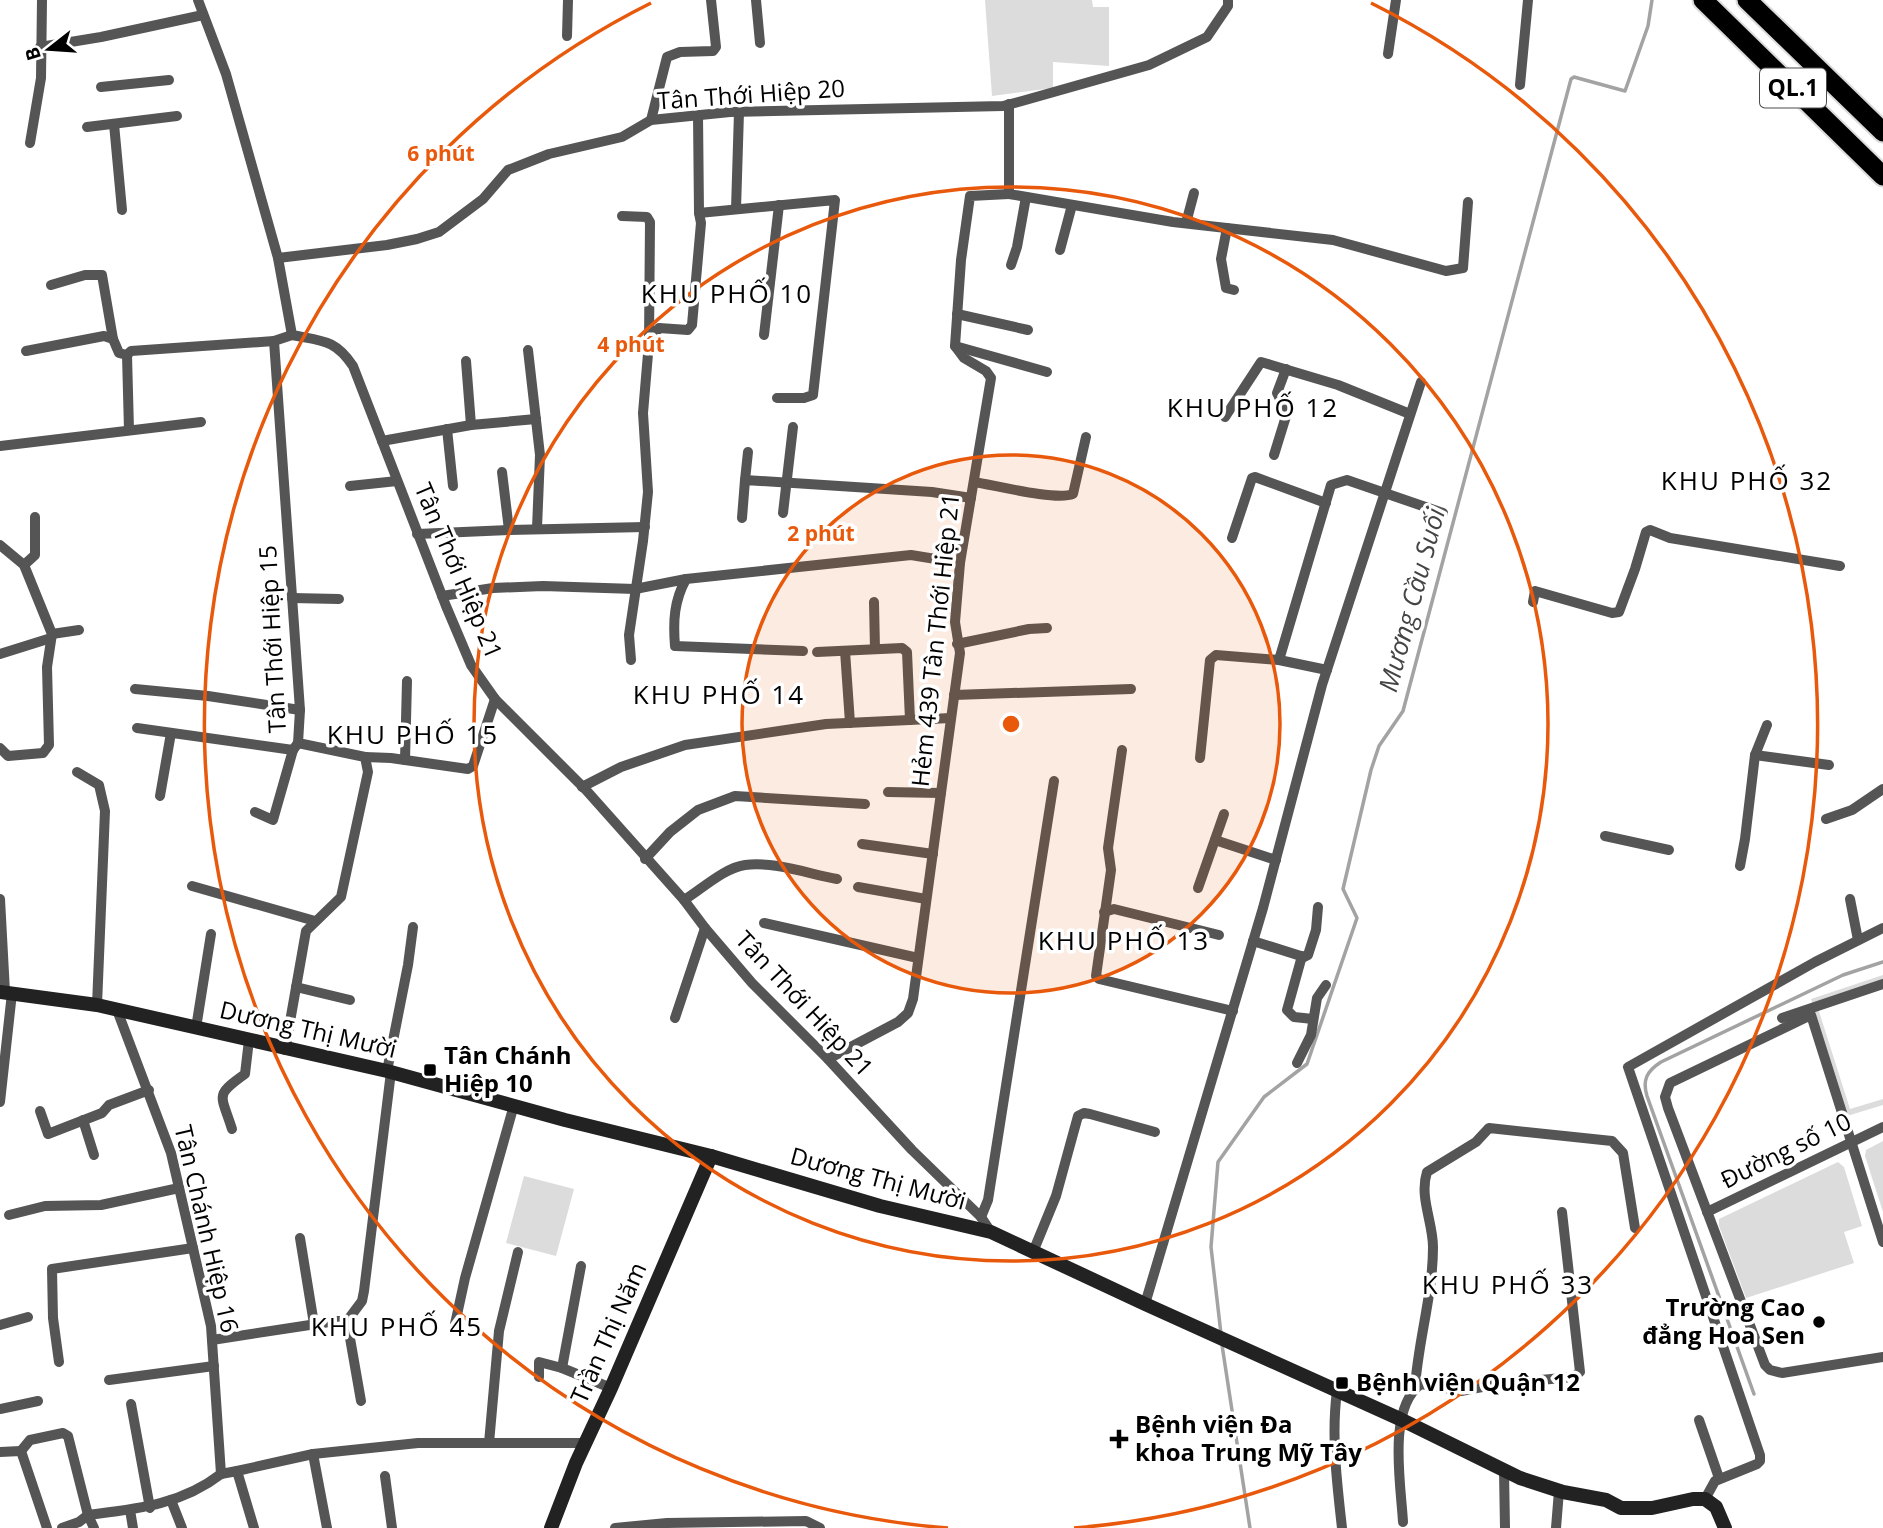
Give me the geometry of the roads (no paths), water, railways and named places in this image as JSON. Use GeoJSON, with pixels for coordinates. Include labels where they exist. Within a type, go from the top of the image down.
{"type":"FeatureCollection","features":[{"type":"Feature","properties":{"kind":"highway","name":"QL.1"},"geometry":{"type":"LineString","coordinates":[[1703,0],[1883,176]]}},
{"type":"Feature","properties":{"kind":"highway","name":"QL.1"},"geometry":{"type":"LineString","coordinates":[[1720,0],[1883,159]]}},
{"type":"Feature","properties":{"kind":"highway","name":"QL.1"},"geometry":{"type":"LineString","coordinates":[[1747,0],[1883,132]]}},
{"type":"Feature","properties":{"kind":"highway","name":"QL.1"},"geometry":{"type":"LineString","coordinates":[[1764,0],[1883,117]]}},
{"type":"Feature","properties":{"kind":"street"},"geometry":{"type":"LineString","coordinates":[[30,143],[41,78],[42,0]]}},
{"type":"Feature","properties":{"kind":"street"},"geometry":{"type":"LineString","coordinates":[[129,430],[127,355],[131,351],[274,341],[292,335],[278,258],[226,74],[198,0]]}},
{"type":"Feature","properties":{"kind":"street"},"geometry":{"type":"LineString","coordinates":[[567,36],[568,0]]}},
{"type":"Feature","properties":{"kind":"street"},"geometry":{"type":"LineString","coordinates":[[651,120],[667,57],[680,51],[713,51],[716,47],[711,0]]}},
{"type":"Feature","properties":{"kind":"street"},"geometry":{"type":"LineString","coordinates":[[756,0],[760,43]]}},
{"type":"Feature","properties":{"kind":"street","name":"Tân Thới Hiệp 20"},"geometry":{"type":"LineString","coordinates":[[278,258],[387,244],[439,232],[483,200],[508,170],[549,154],[622,137],[651,120],[739,112],[1009,104],[1149,65],[1207,37],[1228,0]]}},
{"type":"Feature","properties":{"kind":"street"},"geometry":{"type":"LineString","coordinates":[[1388,54],[1396,0]]}},
{"type":"Feature","properties":{"kind":"street"},"geometry":{"type":"LineString","coordinates":[[1520,85],[1528,0]]}},
{"type":"Feature","properties":{"kind":"street"},"geometry":{"type":"LineString","coordinates":[[40,47],[204,15]]}},
{"type":"Feature","properties":{"kind":"street"},"geometry":{"type":"LineString","coordinates":[[101,87],[169,80]]}},
{"type":"Feature","properties":{"kind":"street"},"geometry":{"type":"LineString","coordinates":[[1009,104],[1009,194]]}},
{"type":"Feature","properties":{"kind":"street"},"geometry":{"type":"LineString","coordinates":[[736,209],[739,112]]}},
{"type":"Feature","properties":{"kind":"street"},"geometry":{"type":"LineString","coordinates":[[87,127],[177,116]]}},
{"type":"Feature","properties":{"kind":"street"},"geometry":{"type":"LineString","coordinates":[[649,342],[659,328],[688,330],[692,325],[701,223],[698,116]]}},
{"type":"Feature","properties":{"kind":"street"},"geometry":{"type":"LineString","coordinates":[[114,124],[122,210]]}},
{"type":"Feature","properties":{"kind":"street"},"geometry":{"type":"LineString","coordinates":[[1186,223],[1195,193]]}},
{"type":"Feature","properties":{"kind":"street"},"geometry":{"type":"LineString","coordinates":[[1047,372],[1002,357],[955,346],[961,260],[970,196],[1009,194],[1186,223],[1333,240],[1446,271],[1462,268],[1468,202]]}},
{"type":"Feature","properties":{"kind":"street"},"geometry":{"type":"LineString","coordinates":[[1011,265],[1026,197]]}},
{"type":"Feature","properties":{"kind":"street"},"geometry":{"type":"LineString","coordinates":[[699,213],[835,201],[813,395],[804,398],[777,398]]}},
{"type":"Feature","properties":{"kind":"street"},"geometry":{"type":"LineString","coordinates":[[764,335],[779,205]]}},
{"type":"Feature","properties":{"kind":"street"},"geometry":{"type":"LineString","coordinates":[[1060,250],[1072,205]]}},
{"type":"Feature","properties":{"kind":"street"},"geometry":{"type":"LineString","coordinates":[[622,216],[646,217],[650,222],[649,342],[643,413],[648,492],[629,635],[631,660]]}},
{"type":"Feature","properties":{"kind":"street"},"geometry":{"type":"LineString","coordinates":[[1227,228],[1221,259],[1226,288],[1234,290]]}},
{"type":"Feature","properties":{"kind":"street"},"geometry":{"type":"LineString","coordinates":[[51,285],[85,275],[102,275],[113,340],[119,353],[127,355]]}},
{"type":"Feature","properties":{"kind":"street"},"geometry":{"type":"LineString","coordinates":[[957,314],[1028,330]]}},
{"type":"Feature","properties":{"kind":"street","name":"Tân Thới Hiệp 21"},"geometry":{"type":"LineString","coordinates":[[292,335],[327,342],[342,349],[354,366],[442,596],[471,664],[495,699],[582,787],[684,900],[752,983],[828,1059],[912,1150],[981,1217],[991,1232]]}},
{"type":"Feature","properties":{"kind":"street"},"geometry":{"type":"LineString","coordinates":[[26,351],[104,336],[113,340]]}},
{"type":"Feature","properties":{"kind":"street","name":"Tân Thới Hiệp 15"},"geometry":{"type":"LineString","coordinates":[[274,341],[300,710],[296,746],[468,769],[473,765],[495,699]]}},
{"type":"Feature","properties":{"kind":"street","name":"Hẻm 439 Tân Thới Hiệp 21"},"geometry":{"type":"LineString","coordinates":[[828,1059],[898,1022],[908,1013],[912,999],[960,653],[955,622],[960,563],[991,378],[986,371],[964,358],[955,346]]}},
{"type":"Feature","properties":{"kind":"street"},"geometry":{"type":"LineString","coordinates":[[528,350],[540,455],[537,528]]}},
{"type":"Feature","properties":{"kind":"street"},"geometry":{"type":"LineString","coordinates":[[466,361],[471,425]]}},
{"type":"Feature","properties":{"kind":"street"},"geometry":{"type":"LineString","coordinates":[[1225,417],[1261,362],[1338,385],[1410,414]]}},
{"type":"Feature","properties":{"kind":"street"},"geometry":{"type":"LineString","coordinates":[[1274,455],[1287,413],[1277,393],[1286,369]]}},
{"type":"Feature","properties":{"kind":"street"},"geometry":{"type":"LineString","coordinates":[[1145,1304],[1233,1011],[1327,670],[1421,382]]}},
{"type":"Feature","properties":{"kind":"street"},"geometry":{"type":"LineString","coordinates":[[382,440],[471,425],[536,419]]}},
{"type":"Feature","properties":{"kind":"street"},"geometry":{"type":"LineString","coordinates":[[0,446],[201,422]]}},
{"type":"Feature","properties":{"kind":"street"},"geometry":{"type":"LineString","coordinates":[[783,513],[793,427]]}},
{"type":"Feature","properties":{"kind":"street"},"geometry":{"type":"LineString","coordinates":[[447,429],[453,485]]}},
{"type":"Feature","properties":{"kind":"street"},"geometry":{"type":"LineString","coordinates":[[974,482],[1054,496],[1073,494],[1086,437]]}},
{"type":"Feature","properties":{"kind":"street"},"geometry":{"type":"LineString","coordinates":[[742,518],[748,452]]}},
{"type":"Feature","properties":{"kind":"street"},"geometry":{"type":"LineString","coordinates":[[502,472],[509,530]]}},
{"type":"Feature","properties":{"kind":"street"},"geometry":{"type":"LineString","coordinates":[[1232,538],[1252,478],[1326,503]]}},
{"type":"Feature","properties":{"kind":"street"},"geometry":{"type":"LineString","coordinates":[[745,480],[932,492],[971,498]]}},
{"type":"Feature","properties":{"kind":"street"},"geometry":{"type":"LineString","coordinates":[[1279,660],[1331,485],[1347,480],[1443,513]]}},
{"type":"Feature","properties":{"kind":"street"},"geometry":{"type":"LineString","coordinates":[[350,486],[397,481]]}},
{"type":"Feature","properties":{"kind":"street"},"geometry":{"type":"LineString","coordinates":[[24,565],[35,555],[35,517]]}},
{"type":"Feature","properties":{"kind":"street"},"geometry":{"type":"LineString","coordinates":[[417,534],[537,528],[645,527]]}},
{"type":"Feature","properties":{"kind":"street"},"geometry":{"type":"LineString","coordinates":[[1533,602],[1535,591],[1612,613],[1619,612],[1627,595],[1646,532],[1650,530],[1670,538],[1840,566]]}},
{"type":"Feature","properties":{"kind":"street"},"geometry":{"type":"LineString","coordinates":[[0,748],[8,756],[43,752],[49,745],[47,667],[52,636],[24,565],[2,550]]}},
{"type":"Feature","properties":{"kind":"street"},"geometry":{"type":"LineString","coordinates":[[442,596],[493,588],[543,586],[635,589],[686,579],[911,555],[960,563]]}},
{"type":"Feature","properties":{"kind":"street"},"geometry":{"type":"LineString","coordinates":[[686,579],[673,617],[675,646],[803,651]]}},
{"type":"Feature","properties":{"kind":"street"},"geometry":{"type":"LineString","coordinates":[[292,598],[340,599]]}},
{"type":"Feature","properties":{"kind":"street"},"geometry":{"type":"LineString","coordinates":[[874,602],[875,649]]}},
{"type":"Feature","properties":{"kind":"street"},"geometry":{"type":"LineString","coordinates":[[957,644],[1029,629],[1048,628]]}},
{"type":"Feature","properties":{"kind":"street"},"geometry":{"type":"LineString","coordinates":[[0,654],[52,636],[79,630]]}},
{"type":"Feature","properties":{"kind":"street"},"geometry":{"type":"LineString","coordinates":[[817,652],[902,648],[907,652],[910,720]]}},
{"type":"Feature","properties":{"kind":"street"},"geometry":{"type":"LineString","coordinates":[[845,651],[850,723]]}},
{"type":"Feature","properties":{"kind":"street"},"geometry":{"type":"LineString","coordinates":[[1200,758],[1210,660],[1216,655],[1279,660],[1327,670]]}},
{"type":"Feature","properties":{"kind":"street"},"geometry":{"type":"LineString","coordinates":[[405,760],[407,681]]}},
{"type":"Feature","properties":{"kind":"street"},"geometry":{"type":"LineString","coordinates":[[135,689],[208,696],[300,710]]}},
{"type":"Feature","properties":{"kind":"street"},"geometry":{"type":"LineString","coordinates":[[954,695],[1130,690]]}},
{"type":"Feature","properties":{"kind":"street"},"geometry":{"type":"LineString","coordinates":[[582,787],[621,767],[685,744],[826,724],[951,718]]}},
{"type":"Feature","properties":{"kind":"street"},"geometry":{"type":"LineString","coordinates":[[1740,866],[1755,755],[1768,725]]}},
{"type":"Feature","properties":{"kind":"street"},"geometry":{"type":"LineString","coordinates":[[137,728],[296,746],[274,820],[255,812]]}},
{"type":"Feature","properties":{"kind":"street"},"geometry":{"type":"LineString","coordinates":[[160,796],[171,733]]}},
{"type":"Feature","properties":{"kind":"street"},"geometry":{"type":"LineString","coordinates":[[1122,750],[1108,848],[1111,870],[1096,976],[1099,979],[1233,1011]]}},
{"type":"Feature","properties":{"kind":"street"},"geometry":{"type":"LineString","coordinates":[[1755,755],[1829,765]]}},
{"type":"Feature","properties":{"kind":"street"},"geometry":{"type":"LineString","coordinates":[[285,1050],[306,931],[341,897],[368,772],[365,757]]}},
{"type":"Feature","properties":{"kind":"street"},"geometry":{"type":"LineString","coordinates":[[77,772],[99,785],[105,811],[97,1005]]}},
{"type":"Feature","properties":{"kind":"street"},"geometry":{"type":"LineString","coordinates":[[981,1217],[988,1200],[1054,781]]}},
{"type":"Feature","properties":{"kind":"street"},"geometry":{"type":"LineString","coordinates":[[1826,819],[1853,810],[1883,789]]}},
{"type":"Feature","properties":{"kind":"street"},"geometry":{"type":"LineString","coordinates":[[888,792],[941,793]]}},
{"type":"Feature","properties":{"kind":"street"},"geometry":{"type":"LineString","coordinates":[[645,859],[670,832],[698,810],[735,796],[865,804]]}},
{"type":"Feature","properties":{"kind":"street"},"geometry":{"type":"LineString","coordinates":[[1198,888],[1224,814]]}},
{"type":"Feature","properties":{"kind":"street"},"geometry":{"type":"LineString","coordinates":[[1605,836],[1670,850]]}},
{"type":"Feature","properties":{"kind":"street"},"geometry":{"type":"LineString","coordinates":[[1214,840],[1276,860]]}},
{"type":"Feature","properties":{"kind":"street"},"geometry":{"type":"LineString","coordinates":[[862,844],[933,854]]}},
{"type":"Feature","properties":{"kind":"street"},"geometry":{"type":"LineString","coordinates":[[684,900],[718,877],[743,865],[765,865],[837,879]]}},
{"type":"Feature","properties":{"kind":"street"},"geometry":{"type":"LineString","coordinates":[[192,886],[315,921]]}},
{"type":"Feature","properties":{"kind":"street"},"geometry":{"type":"LineString","coordinates":[[858,887],[926,899]]}},
{"type":"Feature","properties":{"kind":"street"},"geometry":{"type":"LineString","coordinates":[[0,899],[6,993],[0,1102]]}},
{"type":"Feature","properties":{"kind":"street"},"geometry":{"type":"LineString","coordinates":[[1850,899],[1858,940]]}},
{"type":"Feature","properties":{"kind":"street"},"geometry":{"type":"LineString","coordinates":[[1253,941],[1302,956],[1308,955],[1316,930],[1318,907]]}},
{"type":"Feature","properties":{"kind":"street"},"geometry":{"type":"LineString","coordinates":[[1104,912],[1114,909],[1219,935]]}},
{"type":"Feature","properties":{"kind":"street"},"geometry":{"type":"LineString","coordinates":[[764,923],[918,958]]}},
{"type":"Feature","properties":{"kind":"street"},"geometry":{"type":"LineString","coordinates":[[361,1401],[347,1321],[362,1301],[365,1292],[389,1072],[413,927]]}},
{"type":"Feature","properties":{"kind":"street"},"geometry":{"type":"LineString","coordinates":[[675,1018],[705,928]]}},
{"type":"Feature","properties":{"kind":"street"},"geometry":{"type":"LineString","coordinates":[[1726,1528],[1716,1507],[1705,1499],[1719,1478],[1757,1464],[1760,1455],[1628,1068],[1815,962],[1883,928]]}},
{"type":"Feature","properties":{"kind":"street"},"geometry":{"type":"LineString","coordinates":[[196,1028],[211,934]]}},
{"type":"Feature","properties":{"kind":"street"},"geometry":{"type":"LineString","coordinates":[[1302,956],[1287,1010],[1294,1017],[1313,1019]]}},
{"type":"Feature","properties":{"kind":"street"},"geometry":{"type":"LineString","coordinates":[[1782,1018],[1883,984]]}},
{"type":"Feature","properties":{"kind":"street"},"geometry":{"type":"LineString","coordinates":[[1297,1063],[1311,1035],[1317,998],[1326,985]]}},
{"type":"Feature","properties":{"kind":"street"},"geometry":{"type":"LineString","coordinates":[[296,987],[351,1000]]}},
{"type":"Feature","properties":{"kind":"street","name":"Dương Thị Mười"},"geometry":{"type":"LineString","coordinates":[[6,993],[97,1005],[389,1072],[710,1156],[880,1206],[991,1232],[1401,1419],[1504,1471],[1559,1491],[1606,1500],[1621,1508],[1652,1508],[1705,1499]]}},
{"type":"Feature","properties":{"kind":"street","name":"Tân Chánh Hiệp 16"},"geometry":{"type":"LineString","coordinates":[[117,1010],[171,1153],[211,1326],[221,1474]]}},
{"type":"Feature","properties":{"kind":"street"},"geometry":{"type":"LineString","coordinates":[[1883,1242],[1811,1015],[1678,1077],[1668,1086],[1665,1097],[1668,1108],[1760,1357],[1768,1368],[1782,1373],[1883,1357]]}},
{"type":"Feature","properties":{"kind":"street"},"geometry":{"type":"LineString","coordinates":[[232,1129],[222,1096],[224,1089],[245,1074],[249,1040]]}},
{"type":"Feature","properties":{"kind":"street"},"geometry":{"type":"LineString","coordinates":[[40,1111],[48,1134],[102,1113],[109,1105],[149,1090]]}},
{"type":"Feature","properties":{"kind":"street"},"geometry":{"type":"LineString","coordinates":[[455,1324],[465,1278],[514,1105]]}},
{"type":"Feature","properties":{"kind":"street"},"geometry":{"type":"LineString","coordinates":[[1033,1252],[1056,1196],[1078,1116],[1090,1114],[1156,1132]]}},
{"type":"Feature","properties":{"kind":"street"},"geometry":{"type":"LineString","coordinates":[[83,1120],[94,1155]]}},
{"type":"Feature","properties":{"kind":"street","name":"Đường số 10"},"geometry":{"type":"LineString","coordinates":[[1707,1212],[1883,1127]]}},
{"type":"Feature","properties":{"kind":"street"},"geometry":{"type":"LineString","coordinates":[[1403,1522],[1398,1444],[1401,1419],[1415,1388],[1417,1361],[1428,1304],[1433,1245],[1423,1184],[1427,1172],[1475,1142],[1489,1128],[1612,1141],[1623,1153],[1635,1228]]}},
{"type":"Feature","properties":{"kind":"street","name":"Trần Thị Năm"},"geometry":{"type":"LineString","coordinates":[[551,1528],[584,1443],[611,1388],[710,1156]]}},
{"type":"Feature","properties":{"kind":"street"},"geometry":{"type":"LineString","coordinates":[[9,1215],[46,1206],[101,1205],[179,1188]]}},
{"type":"Feature","properties":{"kind":"street"},"geometry":{"type":"LineString","coordinates":[[1415,1388],[1421,1384],[1461,1391],[1498,1384],[1573,1377],[1580,1373],[1562,1212]]}},
{"type":"Feature","properties":{"kind":"street"},"geometry":{"type":"LineString","coordinates":[[300,1238],[314,1324]]}},
{"type":"Feature","properties":{"kind":"street"},"geometry":{"type":"LineString","coordinates":[[59,1363],[53,1318],[52,1269],[193,1248]]}},
{"type":"Feature","properties":{"kind":"street"},"geometry":{"type":"LineString","coordinates":[[489,1444],[499,1331],[518,1252]]}},
{"type":"Feature","properties":{"kind":"street"},"geometry":{"type":"LineString","coordinates":[[562,1368],[581,1266]]}},
{"type":"Feature","properties":{"kind":"street"},"geometry":{"type":"LineString","coordinates":[[0,1325],[28,1317]]}},
{"type":"Feature","properties":{"kind":"street"},"geometry":{"type":"LineString","coordinates":[[212,1340],[347,1321]]}},
{"type":"Feature","properties":{"kind":"street"},"geometry":{"type":"LineString","coordinates":[[539,1377],[539,1362],[562,1368],[611,1388]]}},
{"type":"Feature","properties":{"kind":"street"},"geometry":{"type":"LineString","coordinates":[[109,1380],[214,1366]]}},
{"type":"Feature","properties":{"kind":"street"},"geometry":{"type":"LineString","coordinates":[[1337,1391],[1334,1412],[1335,1450],[1342,1528]]}},
{"type":"Feature","properties":{"kind":"street"},"geometry":{"type":"LineString","coordinates":[[0,1409],[38,1401]]}},
{"type":"Feature","properties":{"kind":"street"},"geometry":{"type":"LineString","coordinates":[[131,1404],[150,1508]]}},
{"type":"Feature","properties":{"kind":"street"},"geometry":{"type":"LineString","coordinates":[[1699,1420],[1719,1478]]}},
{"type":"Feature","properties":{"kind":"street"},"geometry":{"type":"LineString","coordinates":[[0,1452],[21,1451],[30,1440],[63,1433],[68,1436],[93,1528]]}},
{"type":"Feature","properties":{"kind":"street"},"geometry":{"type":"LineString","coordinates":[[62,1528],[79,1522],[88,1515],[150,1508],[204,1487],[221,1474],[313,1454],[418,1443],[584,1443]]}},
{"type":"Feature","properties":{"kind":"street"},"geometry":{"type":"LineString","coordinates":[[21,1451],[47,1528]]}},
{"type":"Feature","properties":{"kind":"street"},"geometry":{"type":"LineString","coordinates":[[313,1454],[327,1528]]}},
{"type":"Feature","properties":{"kind":"street"},"geometry":{"type":"LineString","coordinates":[[237,1471],[254,1528]]}},
{"type":"Feature","properties":{"kind":"street"},"geometry":{"type":"LineString","coordinates":[[1504,1471],[1505,1528]]}},
{"type":"Feature","properties":{"kind":"street"},"geometry":{"type":"LineString","coordinates":[[385,1476],[392,1528]]}},
{"type":"Feature","properties":{"kind":"street"},"geometry":{"type":"LineString","coordinates":[[1556,1528],[1559,1491]]}},
{"type":"Feature","properties":{"kind":"street"},"geometry":{"type":"LineString","coordinates":[[171,1500],[183,1528]]}},
{"type":"Feature","properties":{"kind":"street"},"geometry":{"type":"LineString","coordinates":[[130,1510],[133,1528]]}},
{"type":"Feature","properties":{"kind":"street"},"geometry":{"type":"LineString","coordinates":[[615,1528],[806,1521],[820,1528]]}},
{"type":"Feature","properties":{"kind":"waterway","name":"Mương Cầu Suối"},"geometry":{"type":"LineString","coordinates":[[1221,1334],[1211,1247],[1218,1162],[1264,1097],[1307,1064],[1357,918],[1343,889],[1371,770],[1379,746],[1403,711],[1571,79],[1574,77],[1625,91],[1648,26],[1652,0]]}},
{"type":"Feature","properties":{"kind":"waterway"},"geometry":{"type":"LineString","coordinates":[[1754,1394],[1647,1096],[1646,1081],[1649,1072],[1661,1062],[1843,975],[1883,962]]}},
{"type":"Feature","properties":{"kind":"waterway","name":"Mương Cầu Suối"},"geometry":{"type":"LineString","coordinates":[[1222,1345],[1250,1528]]}},
{"type":"Feature","properties":{"kind":"place","name":"Tân Chánh Hiệp 10"},"geometry":{"type":"Point","coordinates":[430,1070]}},
{"type":"Feature","properties":{"kind":"place","name":"Trường Cao đẳng Hoa Sen"},"geometry":{"type":"Point","coordinates":[1819,1322]}},
{"type":"Feature","properties":{"kind":"place","name":"Bệnh viện Quận 12"},"geometry":{"type":"Point","coordinates":[1342,1383]}},
{"type":"Feature","properties":{"kind":"place","name":"Bệnh viện Đa khoa Trung Mỹ Tây"},"geometry":{"type":"Point","coordinates":[1119,1439]}},
{"type":"Feature","properties":{"kind":"district","name":"KHU PHỐ 10"},"geometry":{"type":"Point","coordinates":[727,294]}},
{"type":"Feature","properties":{"kind":"district","name":"KHU PHỐ 12"},"geometry":{"type":"Point","coordinates":[1253,408]}},
{"type":"Feature","properties":{"kind":"district","name":"KHU PHỐ 32"},"geometry":{"type":"Point","coordinates":[1747,481]}},
{"type":"Feature","properties":{"kind":"district","name":"KHU PHỐ 14"},"geometry":{"type":"Point","coordinates":[719,695]}},
{"type":"Feature","properties":{"kind":"district","name":"KHU PHỐ 15"},"geometry":{"type":"Point","coordinates":[413,735]}},
{"type":"Feature","properties":{"kind":"district","name":"KHU PHỐ 13"},"geometry":{"type":"Point","coordinates":[1124,941]}},
{"type":"Feature","properties":{"kind":"district","name":"KHU PHỐ 33"},"geometry":{"type":"Point","coordinates":[1508,1285]}},
{"type":"Feature","properties":{"kind":"district","name":"KHU PHỐ 45"},"geometry":{"type":"Point","coordinates":[397,1327]}}]}
